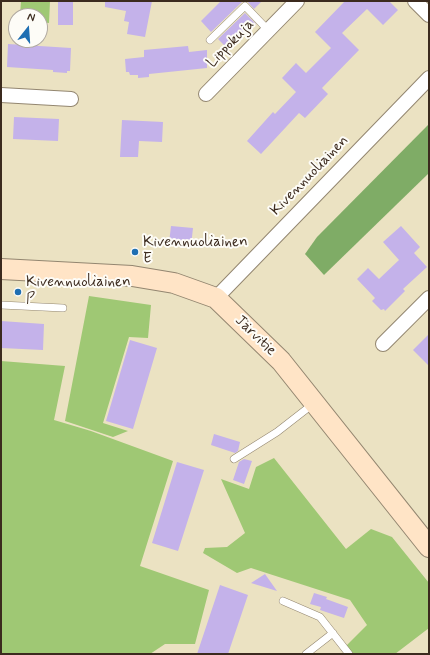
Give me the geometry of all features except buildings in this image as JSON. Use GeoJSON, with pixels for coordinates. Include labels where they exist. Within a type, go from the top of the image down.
{"type":"FeatureCollection","features":[{"type":"Feature","properties":{"kind":"street","name":"Lippokuja"},"geometry":{"type":"LineString","coordinates":[[206,94],[297,1]]}},
{"type":"Feature","properties":{"kind":"street"},"geometry":{"type":"LineString","coordinates":[[415,1],[429,15]]}},
{"type":"Feature","properties":{"kind":"street","name":"Kivennuoliainen"},"geometry":{"type":"LineString","coordinates":[[216,298],[429,78]]}},
{"type":"Feature","properties":{"kind":"street"},"geometry":{"type":"LineString","coordinates":[[1,95],[71,99]]}},
{"type":"Feature","properties":{"kind":"street","name":"Järvitie"},"geometry":{"type":"LineString","coordinates":[[1,269],[132,276],[174,283],[216,298],[280,361],[315,402],[429,547]]}},
{"type":"Feature","properties":{"kind":"street"},"geometry":{"type":"LineString","coordinates":[[383,344],[429,298]]}},
{"type":"Feature","properties":{"kind":"lane"},"geometry":{"type":"LineString","coordinates":[[210,40],[245,6],[268,30]]}},
{"type":"Feature","properties":{"kind":"lane"},"geometry":{"type":"LineString","coordinates":[[1,305],[63,308]]}},
{"type":"Feature","properties":{"kind":"lane"},"geometry":{"type":"LineString","coordinates":[[234,459],[277,432],[315,402]]}},
{"type":"Feature","properties":{"kind":"lane"},"geometry":{"type":"LineString","coordinates":[[283,601],[320,617],[349,654]]}},
{"type":"Feature","properties":{"kind":"lane"},"geometry":{"type":"LineString","coordinates":[[306,654],[333,633]]}},
{"type":"Feature","properties":{"kind":"green space"},"geometry":{"type":"Polygon","coordinates":[[[21,1],[50,1],[49,23],[48,8],[21,8],[21,1]]]}},
{"type":"Feature","properties":{"kind":"green space"},"geometry":{"type":"Polygon","coordinates":[[[429,124],[429,173],[324,275],[305,254],[317,237],[429,124]]]}},
{"type":"Feature","properties":{"kind":"green space"},"geometry":{"type":"Polygon","coordinates":[[[89,296],[151,305],[148,338],[129,337],[103,423],[128,431],[113,437],[65,421],[89,296]]]}},
{"type":"Feature","properties":{"kind":"green space"},"geometry":{"type":"Polygon","coordinates":[[[1,361],[65,366],[54,420],[91,431],[173,461],[140,566],[209,590],[195,644],[165,644],[150,654],[1,654],[1,361]]]}},
{"type":"Feature","properties":{"kind":"green space"},"geometry":{"type":"Polygon","coordinates":[[[274,458],[346,549],[371,529],[392,537],[429,583],[429,628],[395,654],[353,654],[346,646],[367,625],[350,600],[251,568],[237,573],[203,553],[205,548],[227,547],[245,533],[221,479],[249,489],[256,467],[274,458]]]}},
{"type":"Feature","properties":{"kind":"place","name":"Kivennuoliainen E"},"geometry":{"type":"Point","coordinates":[135,252]}},
{"type":"Feature","properties":{"kind":"place","name":"Kivennuoliainen P"},"geometry":{"type":"Point","coordinates":[18,292]}}]}
